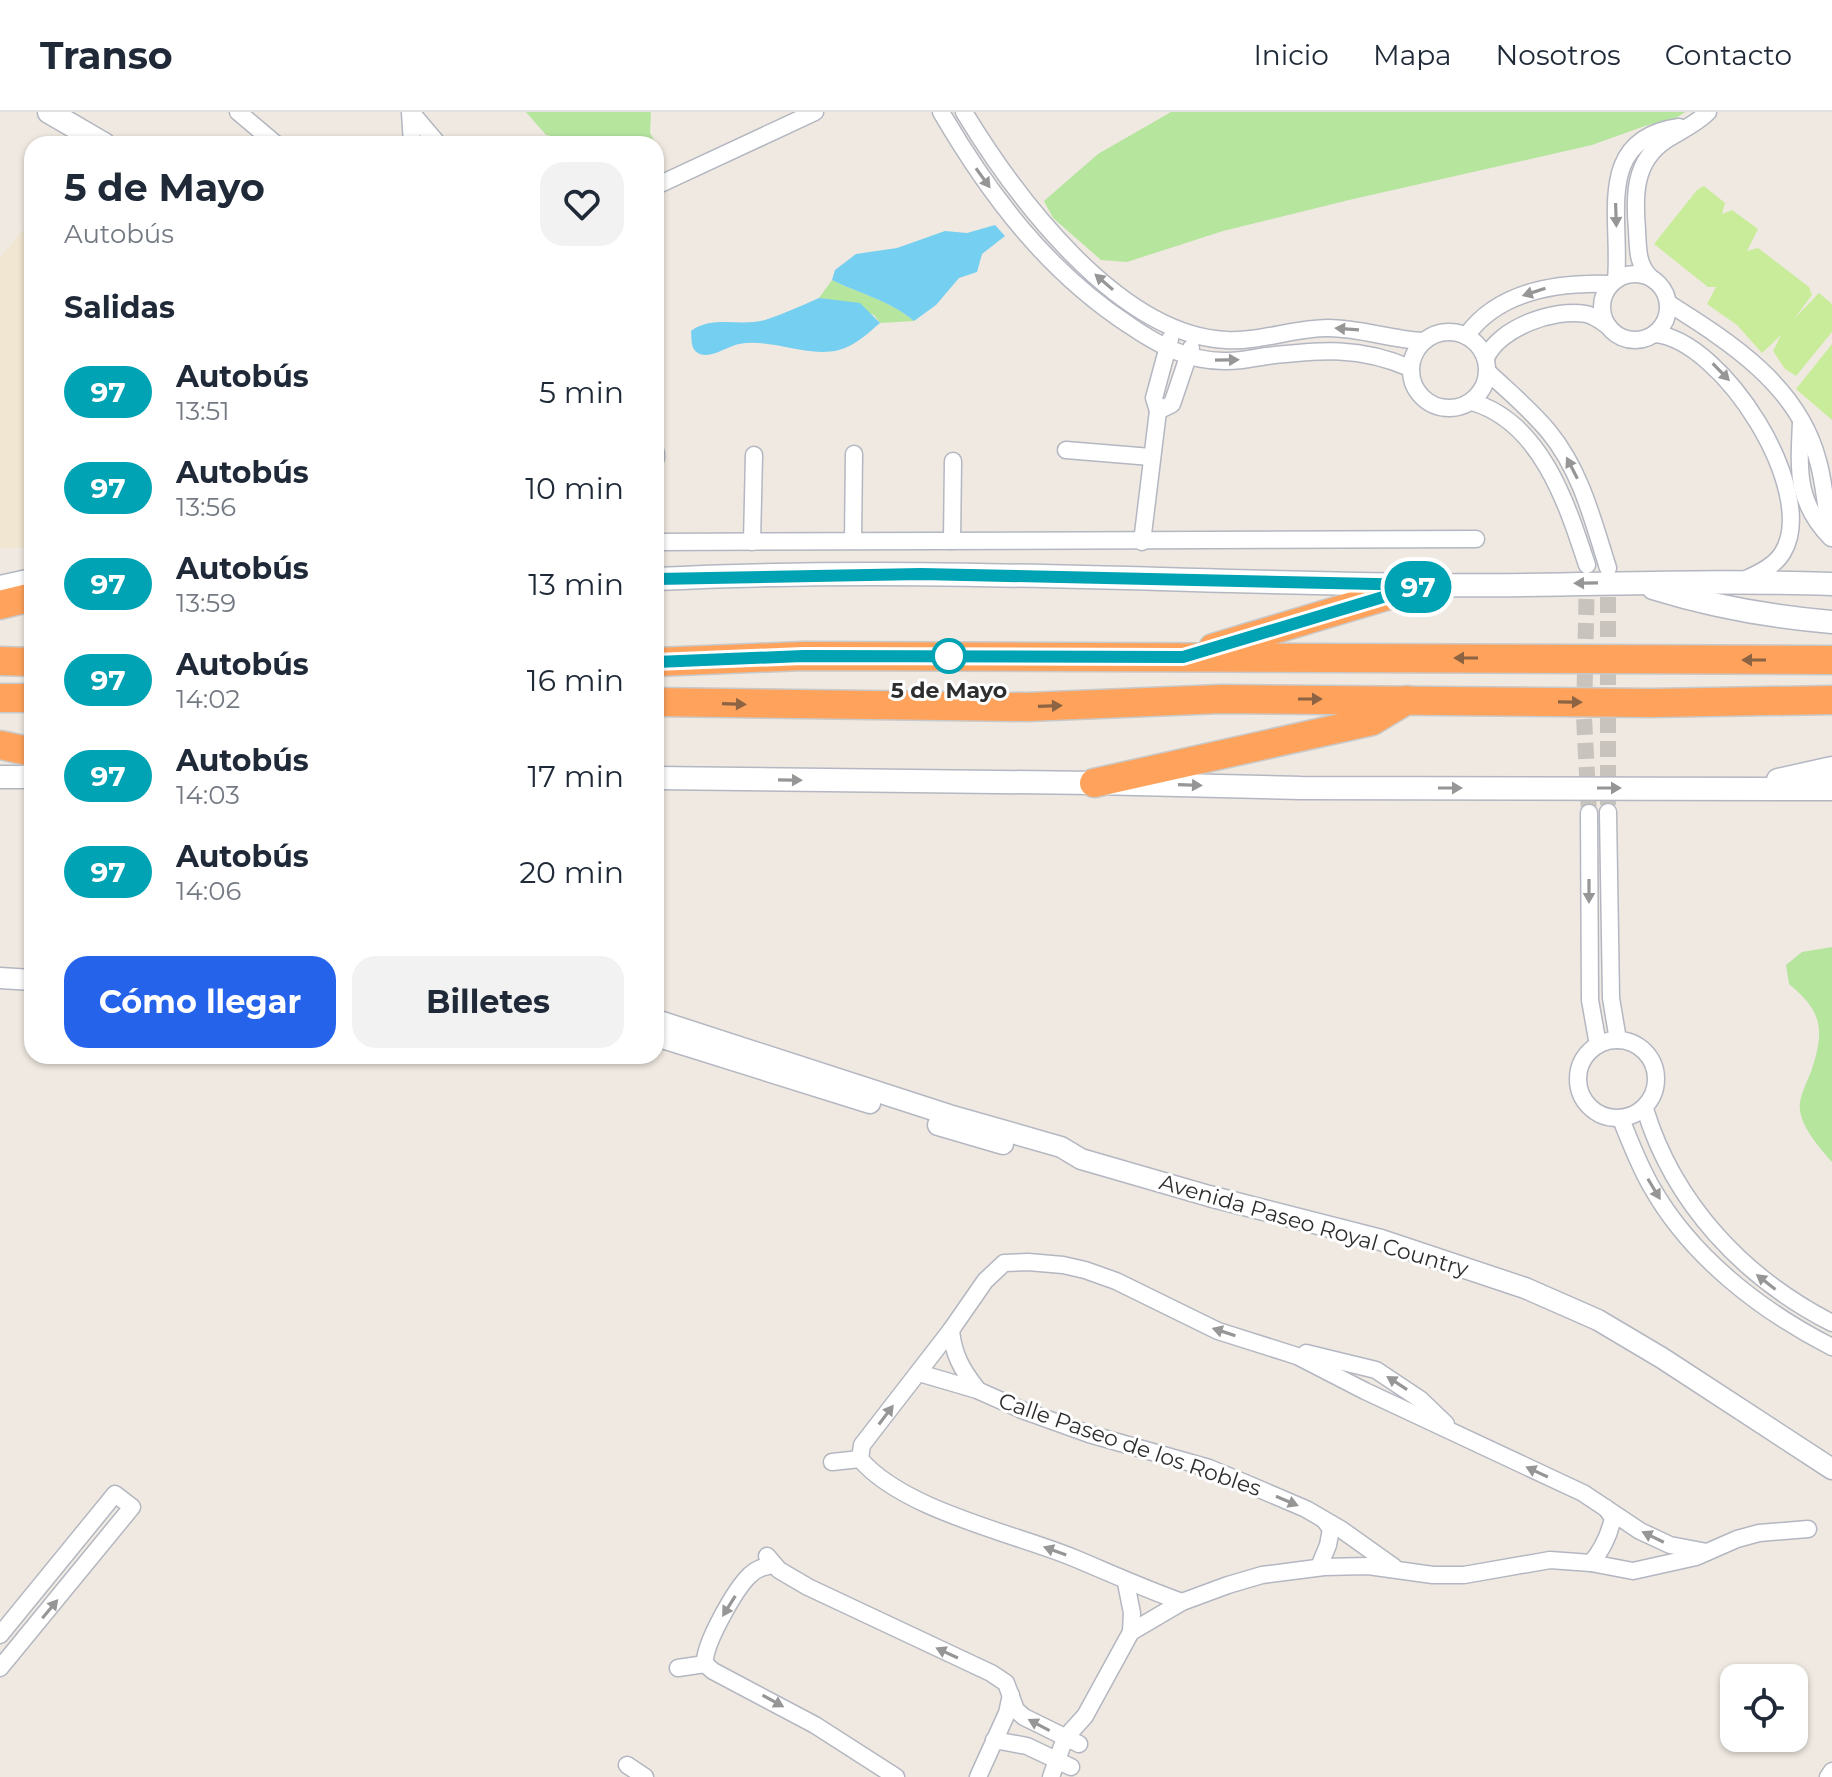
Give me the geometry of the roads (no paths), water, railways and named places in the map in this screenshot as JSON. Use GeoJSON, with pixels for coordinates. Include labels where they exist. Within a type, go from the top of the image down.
{"type":"FeatureCollection","features":[{"type":"Feature","properties":{"kind":"highway"},"geometry":{"type":"LineString","coordinates":[[1183,657],[1423,585]]}},
{"type":"Feature","properties":{"kind":"highway"},"geometry":{"type":"LineString","coordinates":[[0,605],[24,599]]}},
{"type":"Feature","properties":{"kind":"highway"},"geometry":{"type":"LineString","coordinates":[[664,662],[803,656],[1832,660]]}},
{"type":"Feature","properties":{"kind":"highway"},"geometry":{"type":"LineString","coordinates":[[0,661],[24,662]]}},
{"type":"Feature","properties":{"kind":"highway"},"geometry":{"type":"LineString","coordinates":[[0,698],[24,698]]}},
{"type":"Feature","properties":{"kind":"highway"},"geometry":{"type":"LineString","coordinates":[[664,702],[1027,707],[1221,699],[1651,703],[1832,700]]}},
{"type":"Feature","properties":{"kind":"highway"},"geometry":{"type":"LineString","coordinates":[[1094,783],[1372,721],[1407,700]]}},
{"type":"Feature","properties":{"kind":"highway"},"geometry":{"type":"LineString","coordinates":[[0,745],[24,750]]}},
{"type":"Feature","properties":{"kind":"main road"},"geometry":{"type":"LineString","coordinates":[[49,112],[87,136]]}},
{"type":"Feature","properties":{"kind":"main road"},"geometry":{"type":"LineString","coordinates":[[664,579],[921,574],[1423,585],[1742,581],[1832,584]]}},
{"type":"Feature","properties":{"kind":"main road"},"geometry":{"type":"LineString","coordinates":[[0,587],[24,582]]}},
{"type":"Feature","properties":{"kind":"main road"},"geometry":{"type":"LineString","coordinates":[[1631,582],[1701,603],[1832,622]]}},
{"type":"Feature","properties":{"kind":"main road"},"geometry":{"type":"LineString","coordinates":[[1747,787],[1832,768]]}},
{"type":"Feature","properties":{"kind":"main road"},"geometry":{"type":"LineString","coordinates":[[0,777],[24,777]]}},
{"type":"Feature","properties":{"kind":"main road"},"geometry":{"type":"LineString","coordinates":[[664,778],[1301,788],[1832,789]]}},
{"type":"Feature","properties":{"kind":"street"},"geometry":{"type":"LineString","coordinates":[[238,112],[266,136]]}},
{"type":"Feature","properties":{"kind":"street"},"geometry":{"type":"LineString","coordinates":[[411,112],[412,136]]}},
{"type":"Feature","properties":{"kind":"street"},"geometry":{"type":"LineString","coordinates":[[411,112],[431,136]]}},
{"type":"Feature","properties":{"kind":"street"},"geometry":{"type":"LineString","coordinates":[[664,182],[815,112]]}},
{"type":"Feature","properties":{"kind":"street"},"geometry":{"type":"LineString","coordinates":[[941,112],[964,152],[1045,258],[1098,305],[1167,348],[1188,356],[1225,361],[1327,349],[1359,351],[1388,358],[1410,368]]}},
{"type":"Feature","properties":{"kind":"street"},"geometry":{"type":"LineString","coordinates":[[964,112],[1012,183],[1058,241],[1119,295],[1174,328],[1227,341],[1325,328],[1352,329],[1424,341]]}},
{"type":"Feature","properties":{"kind":"street"},"geometry":{"type":"LineString","coordinates":[[1655,334],[1668,315],[1668,303],[1662,288],[1639,261],[1638,174],[1662,142],[1708,112]]}},
{"type":"Feature","properties":{"kind":"street"},"geometry":{"type":"LineString","coordinates":[[1608,326],[1603,312],[1604,297],[1614,282],[1618,183],[1625,157],[1645,136],[1689,125]]}},
{"type":"Feature","properties":{"kind":"street"},"geometry":{"type":"LineString","coordinates":[[1618,183],[1636,184]]}},
{"type":"Feature","properties":{"kind":"street"},"geometry":{"type":"LineString","coordinates":[[1466,336],[1486,314],[1537,290],[1614,282],[1627,275],[1650,277]]}},
{"type":"Feature","properties":{"kind":"street"},"geometry":{"type":"LineString","coordinates":[[1668,303],[1730,342],[1788,399],[1801,417],[1818,459],[1832,536]]}},
{"type":"Feature","properties":{"kind":"street"},"geometry":{"type":"LineString","coordinates":[[1608,568],[1582,490],[1569,461],[1552,435],[1487,365],[1478,345],[1466,336],[1442,332],[1424,341],[1415,353],[1410,368],[1413,385],[1423,399],[1438,408],[1456,408],[1472,402],[1483,389],[1487,365],[1490,348],[1504,333],[1552,316],[1585,314],[1622,337],[1639,340],[1655,334],[1668,335],[1695,349],[1736,389],[1769,443],[1796,498],[1816,523],[1832,536]]}},
{"type":"Feature","properties":{"kind":"street"},"geometry":{"type":"LineString","coordinates":[[1142,542],[1158,411],[1154,398],[1174,328]]}},
{"type":"Feature","properties":{"kind":"street"},"geometry":{"type":"LineString","coordinates":[[1158,411],[1172,404],[1195,335]]}},
{"type":"Feature","properties":{"kind":"street"},"geometry":{"type":"LineString","coordinates":[[1472,402],[1487,406],[1517,429],[1537,453],[1564,496],[1587,565]]}},
{"type":"Feature","properties":{"kind":"street"},"geometry":{"type":"LineString","coordinates":[[1742,581],[1768,567],[1784,550],[1796,498],[1801,417]]}},
{"type":"Feature","properties":{"kind":"street"},"geometry":{"type":"LineString","coordinates":[[1066,450],[1151,457]]}},
{"type":"Feature","properties":{"kind":"street"},"geometry":{"type":"LineString","coordinates":[[853,541],[854,454]]}},
{"type":"Feature","properties":{"kind":"street"},"geometry":{"type":"LineString","coordinates":[[752,542],[754,455]]}},
{"type":"Feature","properties":{"kind":"street"},"geometry":{"type":"LineString","coordinates":[[952,541],[953,461]]}},
{"type":"Feature","properties":{"kind":"street"},"geometry":{"type":"LineString","coordinates":[[664,542],[1476,539]]}},
{"type":"Feature","properties":{"kind":"street"},"geometry":{"type":"LineString","coordinates":[[1608,812],[1611,998],[1618,1040]]}},
{"type":"Feature","properties":{"kind":"street"},"geometry":{"type":"LineString","coordinates":[[1589,813],[1590,1000],[1598,1045]]}},
{"type":"Feature","properties":{"kind":"street"},"geometry":{"type":"LineString","coordinates":[[0,978],[24,980]]}},
{"type":"Feature","properties":{"kind":"street","name":"Avenida Paseo Royal Country"},"geometry":{"type":"LineString","coordinates":[[664,1023],[798,1074]]}},
{"type":"Feature","properties":{"kind":"street","name":"Avenida Paseo Royal Country"},"geometry":{"type":"LineString","coordinates":[[664,1038],[798,1074],[1059,1157],[1081,1159],[1381,1240],[1525,1288],[1624,1335],[1832,1469]]}},
{"type":"Feature","properties":{"kind":"street"},"geometry":{"type":"LineString","coordinates":[[1618,1040],[1640,1047],[1655,1066],[1656,1089],[1645,1109],[1621,1119],[1610,1118],[1590,1109],[1579,1088],[1578,1076],[1581,1063],[1588,1053],[1598,1045],[1618,1040]]}},
{"type":"Feature","properties":{"kind":"street"},"geometry":{"type":"LineString","coordinates":[[1645,1109],[1660,1154],[1696,1212],[1763,1281],[1832,1323]]}},
{"type":"Feature","properties":{"kind":"street"},"geometry":{"type":"LineString","coordinates":[[1621,1119],[1652,1188],[1678,1225],[1717,1268],[1752,1299],[1801,1332],[1832,1347]]}},
{"type":"Feature","properties":{"kind":"street"},"geometry":{"type":"LineString","coordinates":[[1182,1602],[1126,1583],[1074,1558],[956,1517],[909,1495],[871,1472],[860,1459],[862,1445],[985,1281],[1004,1263],[1028,1262],[1085,1270],[1116,1281],[1218,1331],[1376,1370],[1421,1400],[1456,1433]]}},
{"type":"Feature","properties":{"kind":"street","name":"Calle Paseo de los Robles"},"geometry":{"type":"LineString","coordinates":[[951,1330],[960,1367],[977,1390]]}},
{"type":"Feature","properties":{"kind":"street"},"geometry":{"type":"LineString","coordinates":[[1263,1344],[1297,1356],[1583,1493],[1640,1531],[1670,1545],[1707,1552]]}},
{"type":"Feature","properties":{"kind":"street","name":"Calle Paseo de los Robles"},"geometry":{"type":"LineString","coordinates":[[919,1373],[977,1390],[1089,1434],[1209,1468],[1306,1509],[1398,1571]]}},
{"type":"Feature","properties":{"kind":"street"},"geometry":{"type":"LineString","coordinates":[[832,1462],[860,1459]]}},
{"type":"Feature","properties":{"kind":"street"},"geometry":{"type":"LineString","coordinates":[[0,1635],[115,1494],[132,1507],[0,1668]]}},
{"type":"Feature","properties":{"kind":"street"},"geometry":{"type":"LineString","coordinates":[[1591,1563],[1610,1534],[1613,1518],[1606,1508]]}},
{"type":"Feature","properties":{"kind":"street"},"geometry":{"type":"LineString","coordinates":[[1319,1567],[1331,1529],[1325,1521]]}},
{"type":"Feature","properties":{"kind":"street"},"geometry":{"type":"LineString","coordinates":[[1131,1632],[1182,1602],[1262,1575],[1319,1567],[1368,1566],[1433,1575],[1464,1575],[1550,1560],[1591,1563],[1633,1571],[1662,1566],[1759,1533],[1808,1529]]}},
{"type":"Feature","properties":{"kind":"street"},"geometry":{"type":"LineString","coordinates":[[705,1664],[706,1646],[748,1576],[770,1560],[808,1587],[991,1673],[1006,1683],[1016,1710],[1024,1717],[1072,1741]]}},
{"type":"Feature","properties":{"kind":"street"},"geometry":{"type":"LineString","coordinates":[[1051,1777],[1065,1768],[1072,1741],[1131,1632],[1132,1613],[1126,1583]]}},
{"type":"Feature","properties":{"kind":"street"},"geometry":{"type":"LineString","coordinates":[[678,1668],[705,1664],[815,1725],[896,1777]]}},
{"type":"Feature","properties":{"kind":"street"},"geometry":{"type":"LineString","coordinates":[[978,1777],[1007,1713],[1012,1694]]}},
{"type":"Feature","properties":{"kind":"street"},"geometry":{"type":"LineString","coordinates":[[994,1740],[1027,1746],[1065,1768]]}},
{"type":"Feature","properties":{"kind":"street"},"geometry":{"type":"LineString","coordinates":[[624,1767],[645,1777]]}},
{"type":"Feature","properties":{"kind":"street"},"geometry":{"type":"LineString","coordinates":[[1828,1777],[1832,1771]]}},
{"type":"Feature","properties":{"kind":"water"},"geometry":{"type":"Polygon","coordinates":[[[995,225],[1005,236],[982,254],[977,272],[959,278],[936,305],[914,321],[884,302],[832,280],[835,270],[856,254],[897,248],[945,231],[967,233],[995,225]]]}},
{"type":"Feature","properties":{"kind":"water"},"geometry":{"type":"Polygon","coordinates":[[[819,298],[860,303],[880,323],[850,346],[826,352],[752,343],[739,344],[713,354],[703,355],[695,351],[691,331],[699,326],[765,320],[819,298]]]}},
{"type":"Feature","properties":{"kind":"tunnel"},"geometry":{"type":"LineString","coordinates":[[1608,573],[1608,812]]}},
{"type":"Feature","properties":{"kind":"tunnel"},"geometry":{"type":"LineString","coordinates":[[1587,575],[1584,717],[1589,813]]}},
{"type":"Feature","properties":{"kind":"place","name":"5 de Mayo"},"geometry":{"type":"Point","coordinates":[949,656]}}]}
